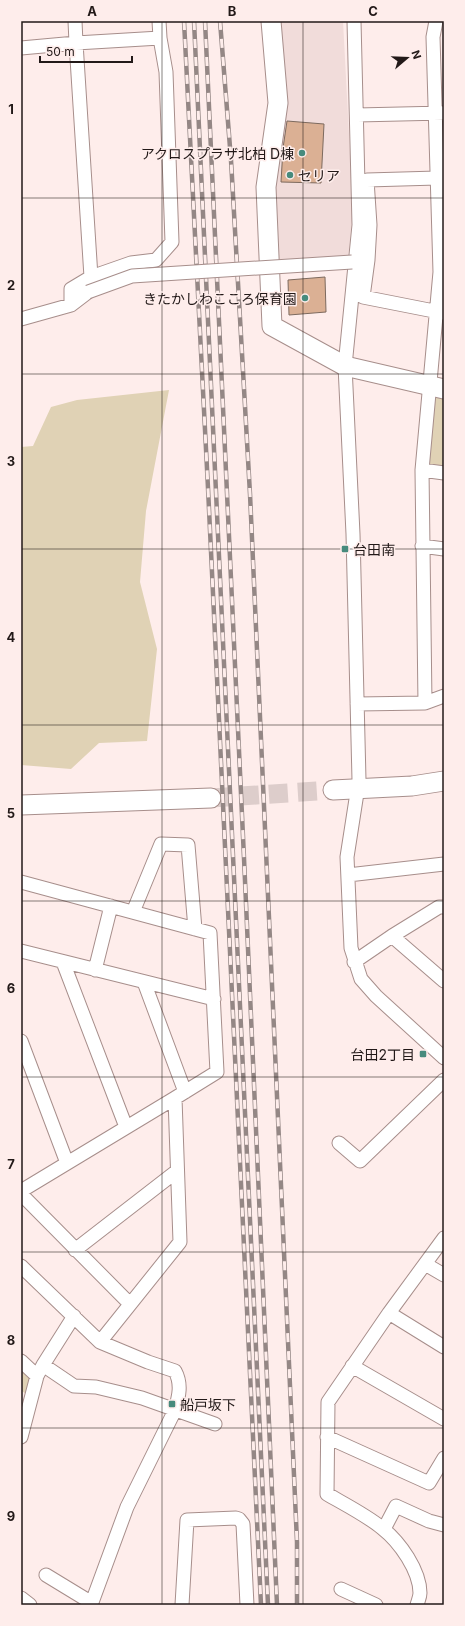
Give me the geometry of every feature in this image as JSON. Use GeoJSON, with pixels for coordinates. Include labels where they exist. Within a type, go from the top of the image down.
{"type":"FeatureCollection","features":[{"type":"Feature","properties":{"kind":"street"},"geometry":{"type":"LineString","coordinates":[[75,21],[91,277]]}},
{"type":"Feature","properties":{"kind":"street"},"geometry":{"type":"LineString","coordinates":[[71,306],[71,289],[91,277],[131,263],[156,260],[172,242],[166,72],[160,38],[159,21]]}},
{"type":"Feature","properties":{"kind":"street"},"geometry":{"type":"LineString","coordinates":[[271,21],[278,103],[266,187],[272,326],[345,366],[436,388]]}},
{"type":"Feature","properties":{"kind":"street"},"geometry":{"type":"LineString","coordinates":[[354,21],[359,226],[354,262],[345,366],[353,534],[358,704],[358,789],[347,857],[351,948],[354,962],[361,979],[376,996],[444,1058]]}},
{"type":"Feature","properties":{"kind":"street"},"geometry":{"type":"LineString","coordinates":[[425,703],[422,470],[436,388],[440,312],[437,178],[439,113],[433,37],[436,21]]}},
{"type":"Feature","properties":{"kind":"street"},"geometry":{"type":"LineString","coordinates":[[21,48],[160,38]]}},
{"type":"Feature","properties":{"kind":"street"},"geometry":{"type":"LineString","coordinates":[[357,115],[439,113]]}},
{"type":"Feature","properties":{"kind":"street"},"geometry":{"type":"LineString","coordinates":[[437,178],[367,180],[370,225],[368,260],[363,297],[440,312]]}},
{"type":"Feature","properties":{"kind":"street"},"geometry":{"type":"LineString","coordinates":[[21,319],[71,306],[88,292],[132,276],[354,262]]}},
{"type":"Feature","properties":{"kind":"street"},"geometry":{"type":"LineString","coordinates":[[422,470],[444,473]]}},
{"type":"Feature","properties":{"kind":"street"},"geometry":{"type":"LineString","coordinates":[[422,546],[444,549]]}},
{"type":"Feature","properties":{"kind":"street"},"geometry":{"type":"LineString","coordinates":[[358,704],[425,703],[444,696]]}},
{"type":"Feature","properties":{"kind":"street"},"geometry":{"type":"LineString","coordinates":[[333,790],[412,786],[444,781]]}},
{"type":"Feature","properties":{"kind":"street"},"geometry":{"type":"LineString","coordinates":[[21,805],[211,798]]}},
{"type":"Feature","properties":{"kind":"street"},"geometry":{"type":"LineString","coordinates":[[133,912],[161,844],[188,845],[194,929]]}},
{"type":"Feature","properties":{"kind":"street"},"geometry":{"type":"LineString","coordinates":[[348,875],[444,864]]}},
{"type":"Feature","properties":{"kind":"street"},"geometry":{"type":"LineString","coordinates":[[21,882],[210,933],[217,1072],[21,1190]]}},
{"type":"Feature","properties":{"kind":"street"},"geometry":{"type":"LineString","coordinates":[[96,970],[111,906]]}},
{"type":"Feature","properties":{"kind":"street"},"geometry":{"type":"LineString","coordinates":[[354,962],[439,907],[444,907]]}},
{"type":"Feature","properties":{"kind":"street"},"geometry":{"type":"LineString","coordinates":[[392,936],[444,982]]}},
{"type":"Feature","properties":{"kind":"street"},"geometry":{"type":"LineString","coordinates":[[21,951],[214,999]]}},
{"type":"Feature","properties":{"kind":"street"},"geometry":{"type":"LineString","coordinates":[[63,962],[126,1127]]}},
{"type":"Feature","properties":{"kind":"street"},"geometry":{"type":"LineString","coordinates":[[100,1342],[180,1242],[177,1171],[180,1094],[144,982]]}},
{"type":"Feature","properties":{"kind":"street"},"geometry":{"type":"LineString","coordinates":[[21,1041],[67,1163]]}},
{"type":"Feature","properties":{"kind":"street"},"geometry":{"type":"LineString","coordinates":[[339,1143],[360,1161],[444,1080]]}},
{"type":"Feature","properties":{"kind":"street"},"geometry":{"type":"LineString","coordinates":[[75,1250],[177,1171]]}},
{"type":"Feature","properties":{"kind":"street"},"geometry":{"type":"LineString","coordinates":[[21,1194],[130,1304]]}},
{"type":"Feature","properties":{"kind":"street"},"geometry":{"type":"LineString","coordinates":[[417,1605],[420,1594],[414,1567],[402,1550],[384,1529],[327,1494],[328,1402],[389,1313],[444,1238]]}},
{"type":"Feature","properties":{"kind":"street"},"geometry":{"type":"LineString","coordinates":[[425,1264],[444,1275]]}},
{"type":"Feature","properties":{"kind":"street"},"geometry":{"type":"LineString","coordinates":[[21,1266],[100,1342],[148,1362],[175,1371],[179,1378],[180,1386],[175,1410],[127,1507],[91,1604],[46,1575]]}},
{"type":"Feature","properties":{"kind":"street"},"geometry":{"type":"LineString","coordinates":[[389,1313],[444,1347]]}},
{"type":"Feature","properties":{"kind":"street"},"geometry":{"type":"LineString","coordinates":[[21,1437],[40,1371],[74,1316]]}},
{"type":"Feature","properties":{"kind":"street"},"geometry":{"type":"LineString","coordinates":[[21,1361],[74,1386],[96,1387],[142,1398],[215,1424]]}},
{"type":"Feature","properties":{"kind":"street"},"geometry":{"type":"LineString","coordinates":[[352,1366],[444,1419]]}},
{"type":"Feature","properties":{"kind":"street"},"geometry":{"type":"LineString","coordinates":[[327,1437],[429,1483],[444,1458]]}},
{"type":"Feature","properties":{"kind":"street"},"geometry":{"type":"LineString","coordinates":[[384,1529],[396,1506],[429,1521],[444,1525]]}},
{"type":"Feature","properties":{"kind":"street"},"geometry":{"type":"LineString","coordinates":[[182,1605],[187,1520],[236,1518],[243,1524],[247,1605]]}},
{"type":"Feature","properties":{"kind":"street"},"geometry":{"type":"LineString","coordinates":[[341,1589],[376,1605]]}},
{"type":"Feature","properties":{"kind":"street"},"geometry":{"type":"LineString","coordinates":[[21,1598],[30,1605]]}},
{"type":"Feature","properties":{"kind":"shaded area"},"geometry":{"type":"Polygon","coordinates":[[[277,21],[343,21],[353,210],[348,259],[275,263],[277,21]]]}},
{"type":"Feature","properties":{"kind":"shaded area"},"geometry":{"type":"Polygon","coordinates":[[[169,390],[146,511],[140,582],[157,649],[147,741],[99,743],[71,769],[21,765],[21,447],[33,446],[51,407],[77,400],[169,390]]]}},
{"type":"Feature","properties":{"kind":"shaded area"},"geometry":{"type":"Polygon","coordinates":[[[437,395],[444,397],[444,468],[430,466],[427,462],[433,398],[437,395]]]}},
{"type":"Feature","properties":{"kind":"shaded area"},"geometry":{"type":"Polygon","coordinates":[[[21,1365],[34,1377],[28,1396],[21,1390],[21,1365]]]}},
{"type":"Feature","properties":{"kind":"building","name":"アクロスプラザ北柏 D棟"},"geometry":{"type":"Polygon","coordinates":[[[287,121],[324,124],[321,183],[281,182],[283,148],[287,121]]]}},
{"type":"Feature","properties":{"kind":"building"},"geometry":{"type":"Polygon","coordinates":[[[325,277],[326,312],[289,315],[288,280],[325,277]]]}},
{"type":"Feature","properties":{"kind":"tunnel"},"geometry":{"type":"LineString","coordinates":[[211,798],[333,790]]}},
{"type":"Feature","properties":{"kind":"railway"},"geometry":{"type":"LineString","coordinates":[[184,21],[208,488],[261,1605]]}},
{"type":"Feature","properties":{"kind":"railway"},"geometry":{"type":"LineString","coordinates":[[194,21],[268,1605]]}},
{"type":"Feature","properties":{"kind":"railway"},"geometry":{"type":"LineString","coordinates":[[205,21],[277,1605]]}},
{"type":"Feature","properties":{"kind":"railway"},"geometry":{"type":"LineString","coordinates":[[220,21],[231,160],[250,494],[297,1542],[297,1605]]}},
{"type":"Feature","properties":{"kind":"place","name":"アクロスプラザ北柏 D棟"},"geometry":{"type":"Point","coordinates":[302,153]}},
{"type":"Feature","properties":{"kind":"place","name":"セリア"},"geometry":{"type":"Point","coordinates":[290,175]}},
{"type":"Feature","properties":{"kind":"place","name":"きたかしわこころ保育園"},"geometry":{"type":"Point","coordinates":[305,298]}},
{"type":"Feature","properties":{"kind":"place","name":"台田南"},"geometry":{"type":"Point","coordinates":[345,549]}},
{"type":"Feature","properties":{"kind":"place","name":"台田2丁目"},"geometry":{"type":"Point","coordinates":[423,1054]}},
{"type":"Feature","properties":{"kind":"place","name":"船戸坂下"},"geometry":{"type":"Point","coordinates":[172,1404]}}]}
